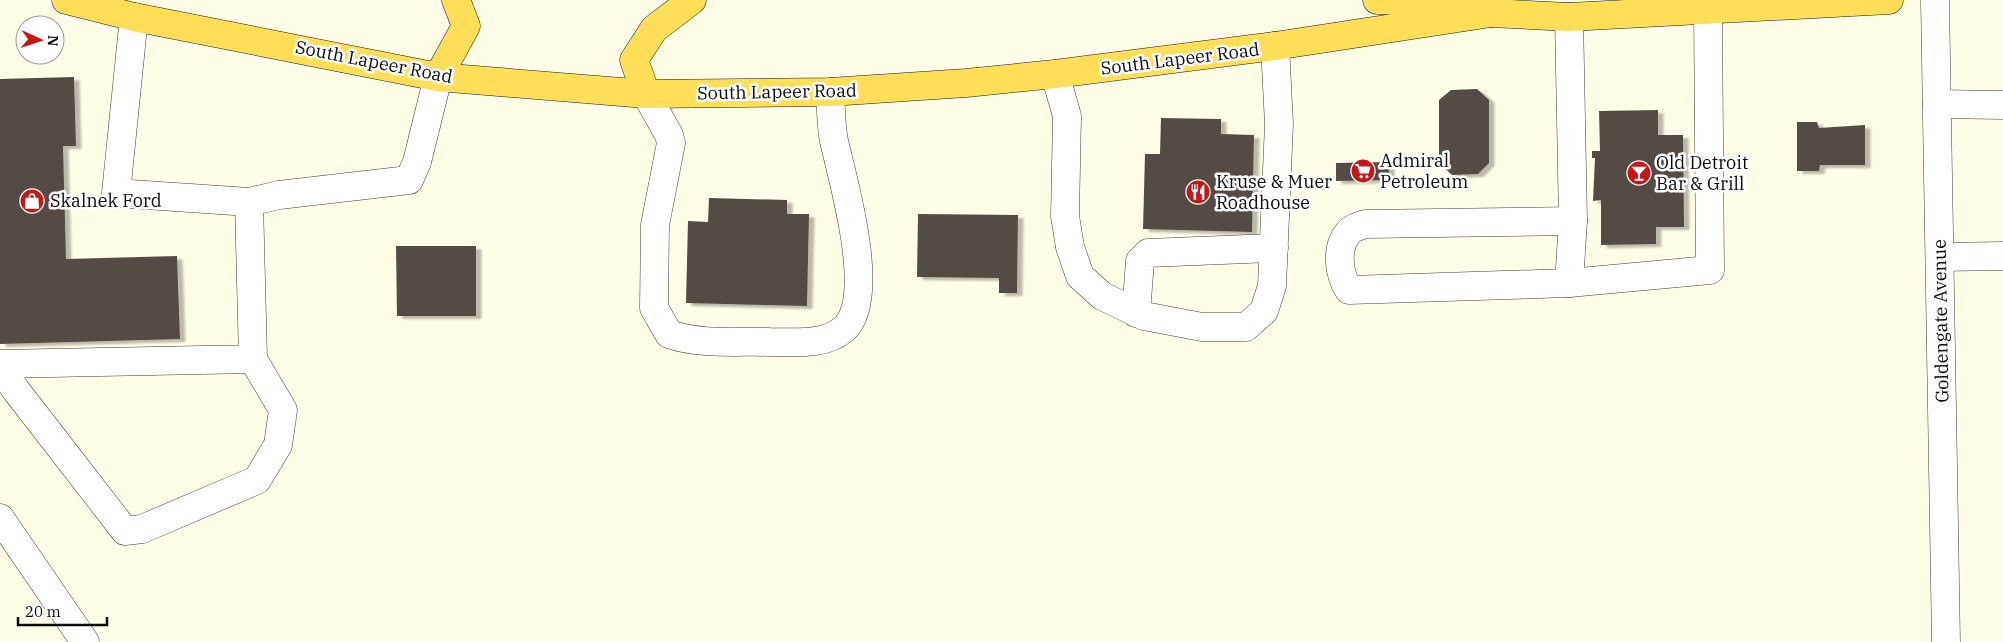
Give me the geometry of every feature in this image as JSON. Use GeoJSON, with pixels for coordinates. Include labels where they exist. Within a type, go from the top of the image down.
{"type":"FeatureCollection","features":[{"type":"Feature","properties":{"kind":"main road","name":"South Lapeer Road"},"geometry":{"type":"LineString","coordinates":[[66,0],[134,17],[438,77],[646,94],[830,92],[1056,74],[1275,46],[1491,13]]}},
{"type":"Feature","properties":{"kind":"main road"},"geometry":{"type":"LineString","coordinates":[[438,77],[466,26],[456,0]]}},
{"type":"Feature","properties":{"kind":"main road"},"geometry":{"type":"LineString","coordinates":[[646,94],[634,60],[654,29],[692,0]]}},
{"type":"Feature","properties":{"kind":"main road","name":"South Lapeer Road"},"geometry":{"type":"LineString","coordinates":[[1377,0],[1408,0],[1491,13],[1569,18],[1652,6],[1708,10],[1760,4],[1873,0]]}},
{"type":"Feature","properties":{"kind":"street","name":"Goldengate Avenue"},"geometry":{"type":"LineString","coordinates":[[1935,0],[1946,642]]}},
{"type":"Feature","properties":{"kind":"street"},"geometry":{"type":"LineString","coordinates":[[1573,221],[1365,224],[1354,228],[1347,234],[1342,249],[1340,267],[1342,280],[1349,290],[1569,283],[1710,270],[1708,10]]}},
{"type":"Feature","properties":{"kind":"street"},"geometry":{"type":"LineString","coordinates":[[134,17],[116,193],[249,202],[279,195],[409,180],[417,162],[438,77]]}},
{"type":"Feature","properties":{"kind":"street"},"geometry":{"type":"LineString","coordinates":[[1569,18],[1573,221],[1569,283]]}},
{"type":"Feature","properties":{"kind":"street"},"geometry":{"type":"LineString","coordinates":[[1056,74],[1067,116],[1065,216],[1070,247],[1080,276],[1102,296],[1144,316],[1202,327],[1246,327],[1264,311],[1272,286],[1279,124],[1275,46]]}},
{"type":"Feature","properties":{"kind":"street"},"geometry":{"type":"LineString","coordinates":[[646,94],[669,135],[671,143],[656,225],[654,308],[668,334],[679,338],[707,341],[808,343],[830,337],[843,329],[853,317],[857,302],[857,257],[850,205],[834,139],[830,92]]}},
{"type":"Feature","properties":{"kind":"street"},"geometry":{"type":"LineString","coordinates":[[1937,104],[2003,105]]}},
{"type":"Feature","properties":{"kind":"street"},"geometry":{"type":"LineString","coordinates":[[0,365],[15,389],[125,531],[142,529],[257,480],[278,445],[283,410],[253,359],[249,202]]}},
{"type":"Feature","properties":{"kind":"street"},"geometry":{"type":"LineString","coordinates":[[1136,313],[1140,261],[1148,253],[1274,248]]}},
{"type":"Feature","properties":{"kind":"street"},"geometry":{"type":"LineString","coordinates":[[1940,257],[2003,256]]}},
{"type":"Feature","properties":{"kind":"street"},"geometry":{"type":"LineString","coordinates":[[0,365],[253,359]]}},
{"type":"Feature","properties":{"kind":"street"},"geometry":{"type":"LineString","coordinates":[[0,518],[85,642]]}},
{"type":"Feature","properties":{"kind":"building","name":"Skalnek Ford"},"geometry":{"type":"Polygon","coordinates":[[[74,77],[76,146],[63,146],[66,259],[177,256],[180,339],[0,344],[0,79],[74,77]]]}},
{"type":"Feature","properties":{"kind":"building"},"geometry":{"type":"Polygon","coordinates":[[[1477,89],[1489,100],[1489,163],[1478,174],[1452,175],[1439,163],[1439,100],[1451,90],[1477,89]]]}},
{"type":"Feature","properties":{"kind":"building","name":"Old Detroit Bar & Grill"},"geometry":{"type":"Polygon","coordinates":[[[1658,110],[1658,135],[1683,135],[1684,227],[1656,227],[1656,244],[1601,245],[1601,200],[1593,201],[1595,158],[1592,158],[1592,151],[1600,151],[1599,111],[1658,110]]]}},
{"type":"Feature","properties":{"kind":"building","name":"Kruse & Muer Roadhouse"},"geometry":{"type":"Polygon","coordinates":[[[1161,118],[1221,119],[1221,134],[1254,135],[1252,232],[1143,229],[1145,154],[1160,154],[1161,118]]]}},
{"type":"Feature","properties":{"kind":"building"},"geometry":{"type":"Polygon","coordinates":[[[1797,122],[1817,122],[1819,128],[1865,125],[1865,165],[1820,165],[1819,171],[1797,171],[1797,122]]]}},
{"type":"Feature","properties":{"kind":"building"},"geometry":{"type":"Polygon","coordinates":[[[1389,162],[1389,180],[1336,181],[1336,163],[1389,162]]]}},
{"type":"Feature","properties":{"kind":"building"},"geometry":{"type":"Polygon","coordinates":[[[709,198],[787,200],[787,214],[809,214],[807,306],[686,303],[688,221],[708,222],[709,198]]]}},
{"type":"Feature","properties":{"kind":"building"},"geometry":{"type":"Polygon","coordinates":[[[918,214],[1018,215],[1017,293],[999,293],[999,278],[917,277],[918,214]]]}},
{"type":"Feature","properties":{"kind":"building"},"geometry":{"type":"Polygon","coordinates":[[[396,246],[476,246],[476,316],[397,316],[396,246]]]}},
{"type":"Feature","properties":{"kind":"place","name":"Admiral Petroleum"},"geometry":{"type":"Point","coordinates":[1363,171]}},
{"type":"Feature","properties":{"kind":"place","name":"Old Detroit Bar & Grill"},"geometry":{"type":"Point","coordinates":[1639,173]}},
{"type":"Feature","properties":{"kind":"place","name":"Kruse & Muer Roadhouse"},"geometry":{"type":"Point","coordinates":[1198,192]}},
{"type":"Feature","properties":{"kind":"place","name":"Skalnek Ford"},"geometry":{"type":"Point","coordinates":[32,201]}}]}
